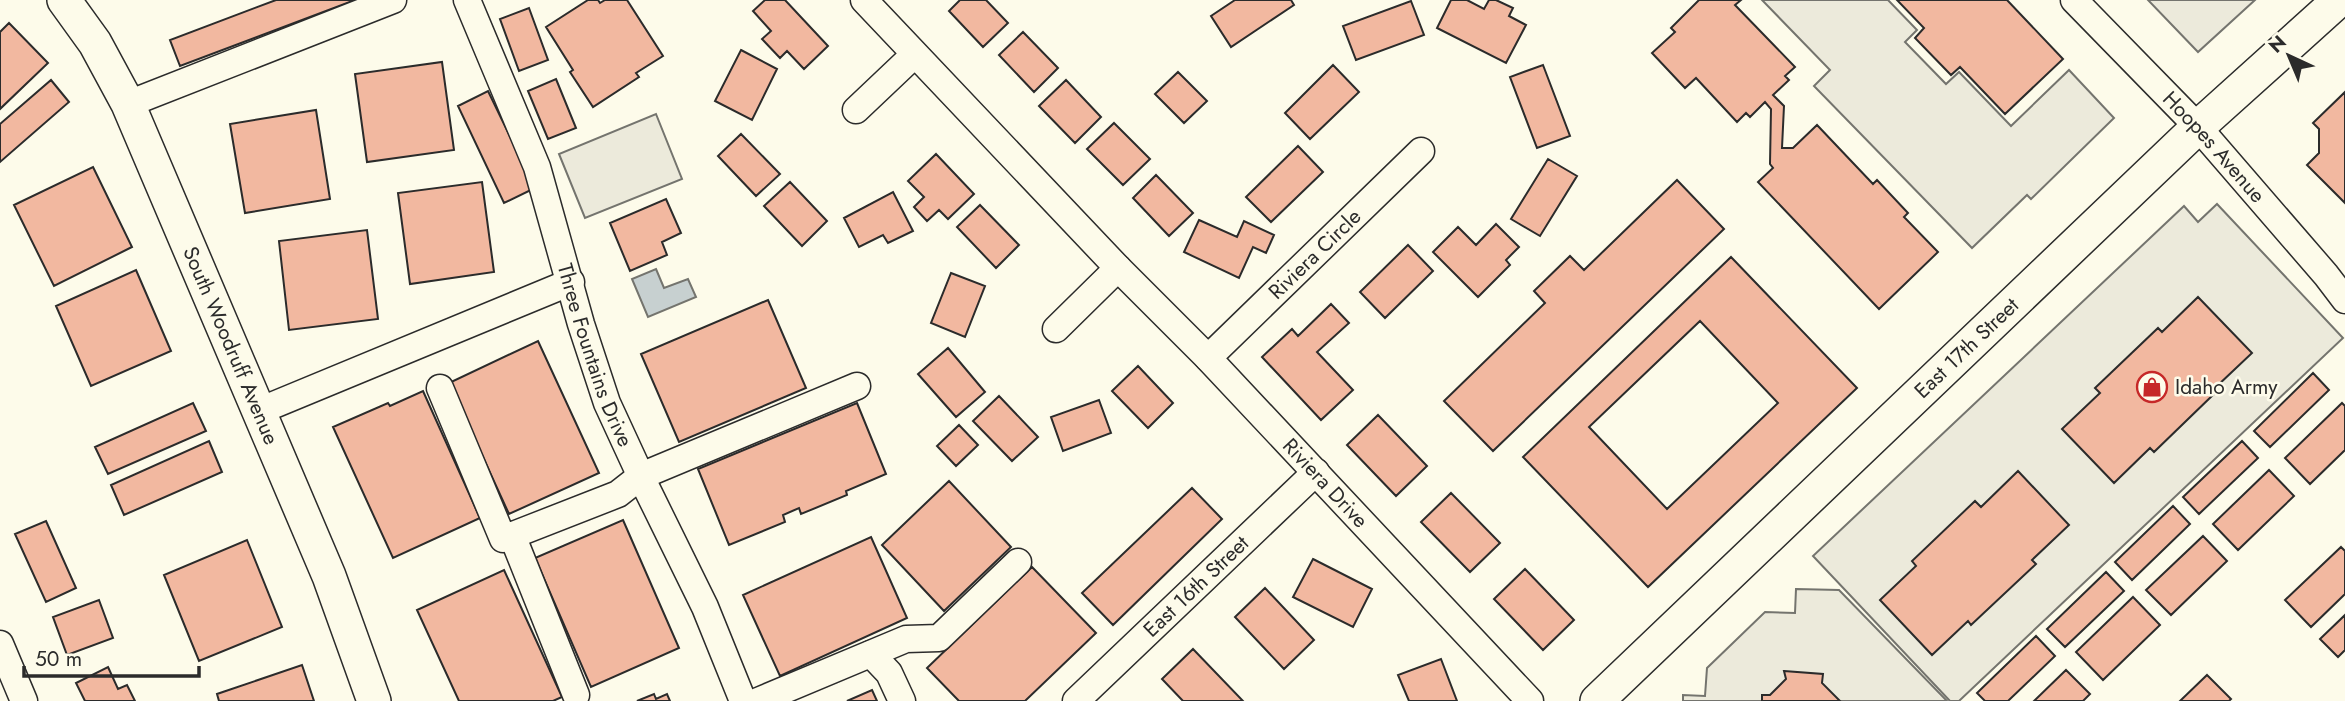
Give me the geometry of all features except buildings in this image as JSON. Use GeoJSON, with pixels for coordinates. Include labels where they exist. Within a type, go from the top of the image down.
{"type":"FeatureCollection","features":[{"type":"Feature","properties":{"kind":"main road","name":"South Woodruff Avenue"},"geometry":{"type":"LineString","coordinates":[[64,0],[94,43],[128,104],[329,576],[374,701]]}},
{"type":"Feature","properties":{"kind":"main road","name":"East 17th Street"},"geometry":{"type":"LineString","coordinates":[[1597,701],[2197,127],[2339,0]]}},
{"type":"Feature","properties":{"kind":"street"},"geometry":{"type":"LineString","coordinates":[[128,104],[393,0]]}},
{"type":"Feature","properties":{"kind":"street","name":"Three Fountains Drive"},"geometry":{"type":"LineString","coordinates":[[467,0],[537,167],[581,324],[607,403],[705,607],[743,701]]}},
{"type":"Feature","properties":{"kind":"street","name":"Riviera Drive"},"geometry":{"type":"LineString","coordinates":[[864,0],[1118,268],[1208,358],[1530,701]]}},
{"type":"Feature","properties":{"kind":"street","name":"Hoopes Avenue"},"geometry":{"type":"LineString","coordinates":[[2074,0],[2197,127],[2345,300]]}},
{"type":"Feature","properties":{"kind":"street"},"geometry":{"type":"LineString","coordinates":[[856,110],[914,55]]}},
{"type":"Feature","properties":{"kind":"street","name":"Riviera Circle"},"geometry":{"type":"LineString","coordinates":[[1208,358],[1421,151]]}},
{"type":"Feature","properties":{"kind":"street"},"geometry":{"type":"LineString","coordinates":[[1056,329],[1118,268]]}},
{"type":"Feature","properties":{"kind":"street"},"geometry":{"type":"LineString","coordinates":[[259,411],[570,282]]}},
{"type":"Feature","properties":{"kind":"street"},"geometry":{"type":"LineString","coordinates":[[440,388],[503,539],[618,494],[641,476],[857,386]]}},
{"type":"Feature","properties":{"kind":"street","name":"East 16th Street"},"geometry":{"type":"LineString","coordinates":[[1076,701],[1316,472]]}},
{"type":"Feature","properties":{"kind":"street"},"geometry":{"type":"LineString","coordinates":[[512,535],[576,695]]}},
{"type":"Feature","properties":{"kind":"street"},"geometry":{"type":"LineString","coordinates":[[758,701],[906,639],[939,638],[1018,562]]}},
{"type":"Feature","properties":{"kind":"street"},"geometry":{"type":"LineString","coordinates":[[0,644],[24,701]]}},
{"type":"Feature","properties":{"kind":"street"},"geometry":{"type":"LineString","coordinates":[[871,654],[889,673],[902,701]]}},
{"type":"Feature","properties":{"kind":"shaded area"},"geometry":{"type":"Polygon","coordinates":[[[1762,0],[1888,0],[1917,30],[1905,42],[1946,84],[1959,72],[2011,126],[2069,70],[2114,118],[2031,199],[2027,195],[1972,248],[1814,86],[1830,70],[1762,0]]]}},
{"type":"Feature","properties":{"kind":"shaded area"},"geometry":{"type":"Polygon","coordinates":[[[2148,0],[2255,0],[2198,52],[2148,0]]]}},
{"type":"Feature","properties":{"kind":"shaded area"},"geometry":{"type":"Polygon","coordinates":[[[656,114],[682,179],[585,218],[559,154],[656,114]]]}},
{"type":"Feature","properties":{"kind":"shaded area"},"geometry":{"type":"Polygon","coordinates":[[[2217,204],[2343,338],[1959,701],[1950,701],[1813,556],[2184,206],[2198,222],[2217,204]]]}},
{"type":"Feature","properties":{"kind":"shaded area"},"geometry":{"type":"Polygon","coordinates":[[[656,269],[664,288],[688,279],[696,297],[648,317],[632,279],[656,269]]]}},
{"type":"Feature","properties":{"kind":"shaded area"},"geometry":{"type":"Polygon","coordinates":[[[1796,589],[1839,590],[1947,701],[1683,701],[1683,695],[1705,696],[1707,668],[1765,612],[1795,613],[1796,589]]]}},
{"type":"Feature","properties":{"kind":"place","name":"Idaho Army"},"geometry":{"type":"Point","coordinates":[2152,387]}}]}
